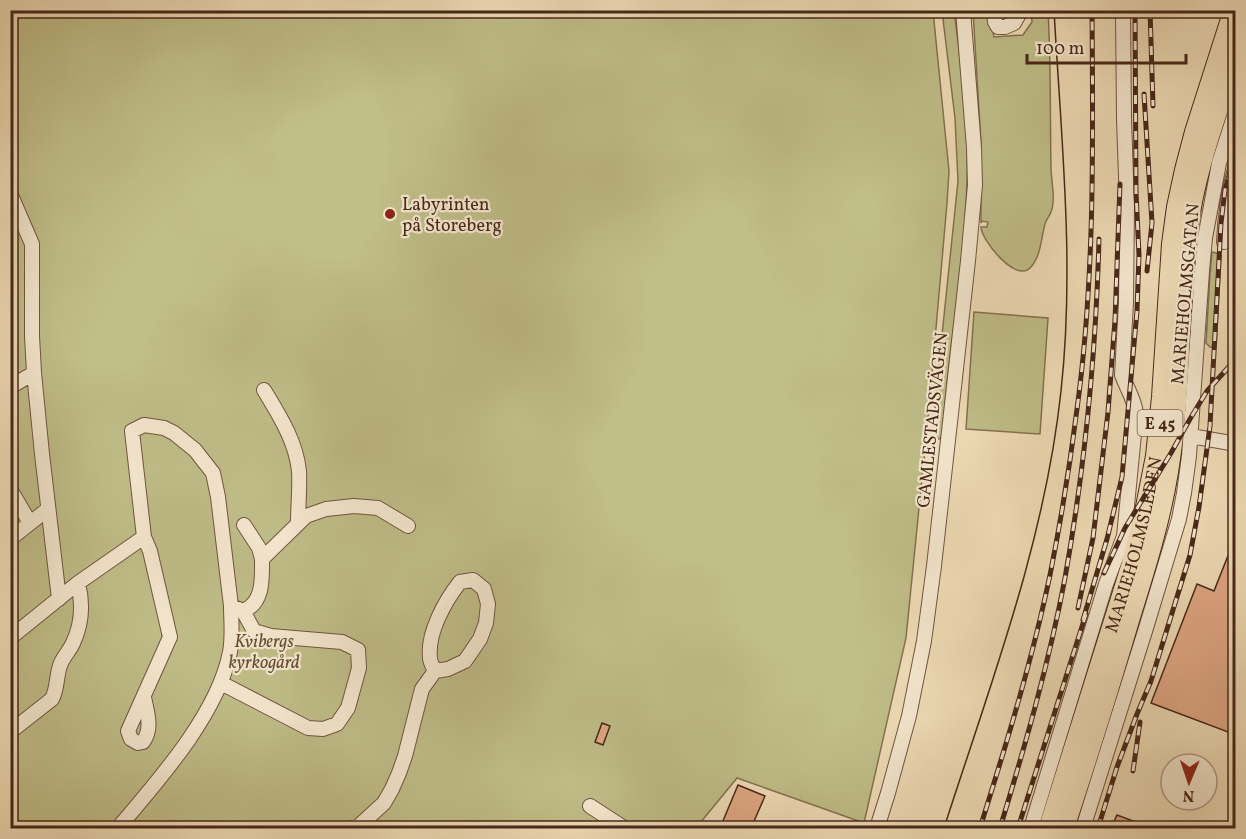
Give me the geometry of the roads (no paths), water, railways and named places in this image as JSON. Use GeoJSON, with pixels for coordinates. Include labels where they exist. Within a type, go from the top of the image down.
{"type":"FeatureCollection","features":[{"type":"Feature","properties":{"kind":"highway","name":"MARIEHOLMSLEDEN"},"geometry":{"type":"LineString","coordinates":[[1049,828],[1131,567],[1145,512],[1160,421],[1176,207],[1195,132],[1234,10]]}},
{"type":"Feature","properties":{"kind":"highway","name":"MARIEHOLMSLEDEN"},"geometry":{"type":"LineString","coordinates":[[1064,828],[1129,623],[1161,511],[1176,406],[1184,274],[1194,194],[1236,54]]}},
{"type":"Feature","properties":{"kind":"street","name":"GAMLESTADSVÄGEN"},"geometry":{"type":"LineString","coordinates":[[877,828],[909,716],[924,641],[971,230],[975,185],[974,148],[963,10]]}},
{"type":"Feature","properties":{"kind":"street"},"geometry":{"type":"LineString","coordinates":[[994,10],[998,27],[1014,23],[1018,10]]}},
{"type":"Feature","properties":{"kind":"street"},"geometry":{"type":"LineString","coordinates":[[1031,828],[1106,584],[1124,536],[1136,406],[1122,375],[1126,302],[1127,206],[1123,10]]}},
{"type":"Feature","properties":{"kind":"street","name":"MARIEHOLMSGATAN"},"geometry":{"type":"LineString","coordinates":[[1083,828],[1179,519],[1191,436],[1205,238],[1219,163],[1236,110]]}},
{"type":"Feature","properties":{"kind":"street"},"geometry":{"type":"LineString","coordinates":[[1205,238],[1230,243],[1225,220],[1236,165]]}},
{"type":"Feature","properties":{"kind":"street"},"geometry":{"type":"LineString","coordinates":[[10,193],[32,244],[34,373],[59,599]]}},
{"type":"Feature","properties":{"kind":"street"},"geometry":{"type":"LineString","coordinates":[[10,387],[34,373]]}},
{"type":"Feature","properties":{"kind":"street"},"geometry":{"type":"LineString","coordinates":[[264,390],[281,418],[294,447],[298,471],[298,523]]}},
{"type":"Feature","properties":{"kind":"street"},"geometry":{"type":"LineString","coordinates":[[118,828],[162,776],[200,721],[221,683],[230,650],[237,608],[213,473],[195,450],[174,433],[164,428],[144,425],[132,431],[144,537],[150,551],[171,637],[144,697]]}},
{"type":"Feature","properties":{"kind":"street"},"geometry":{"type":"LineString","coordinates":[[1191,436],[1236,444]]}},
{"type":"Feature","properties":{"kind":"street"},"geometry":{"type":"LineString","coordinates":[[11,490],[30,523]]}},
{"type":"Feature","properties":{"kind":"street"},"geometry":{"type":"LineString","coordinates":[[262,559],[306,516],[326,509],[354,506],[378,508],[408,526]]}},
{"type":"Feature","properties":{"kind":"street"},"geometry":{"type":"LineString","coordinates":[[10,539],[48,509]]}},
{"type":"Feature","properties":{"kind":"street"},"geometry":{"type":"LineString","coordinates":[[237,608],[250,608],[257,600],[262,584],[262,559],[259,548],[244,525]]}},
{"type":"Feature","properties":{"kind":"street"},"geometry":{"type":"LineString","coordinates":[[10,638],[78,583],[144,537]]}},
{"type":"Feature","properties":{"kind":"street"},"geometry":{"type":"LineString","coordinates":[[354,828],[384,803],[392,789],[405,756],[422,689],[435,671],[448,669],[465,661],[480,639],[486,623],[488,604],[484,589],[473,580],[460,582],[437,619],[430,645],[430,660],[435,671]]}},
{"type":"Feature","properties":{"kind":"street"},"geometry":{"type":"LineString","coordinates":[[10,732],[52,699],[55,693],[60,664],[74,642],[81,620],[82,600],[78,583]]}},
{"type":"Feature","properties":{"kind":"street"},"geometry":{"type":"LineString","coordinates":[[221,683],[308,728],[323,729],[337,724],[348,708],[359,668],[358,650],[342,642],[271,636],[254,631],[237,608]]}},
{"type":"Feature","properties":{"kind":"street"},"geometry":{"type":"LineString","coordinates":[[590,806],[624,828]]}},
{"type":"Feature","properties":{"kind":"tram line"},"geometry":{"type":"LineString","coordinates":[[944,828],[997,667],[1029,558],[1053,447],[1061,391],[1065,344],[1067,249],[1054,10]]}},
{"type":"Feature","properties":{"kind":"railway"},"geometry":{"type":"LineString","coordinates":[[980,828],[1018,703],[1043,607],[1058,534],[1074,430],[1083,359],[1090,260],[1092,10]]}},
{"type":"Feature","properties":{"kind":"railway"},"geometry":{"type":"LineString","coordinates":[[1083,620],[1107,539],[1122,477],[1137,311],[1139,255],[1136,192],[1135,10]]}},
{"type":"Feature","properties":{"kind":"railway"},"geometry":{"type":"LineString","coordinates":[[1150,10],[1153,106]]}},
{"type":"Feature","properties":{"kind":"railway"},"geometry":{"type":"LineString","coordinates":[[1144,94],[1152,223],[1147,271]]}},
{"type":"Feature","properties":{"kind":"railway"},"geometry":{"type":"LineString","coordinates":[[1098,828],[1117,767],[1151,681],[1190,555],[1210,426],[1221,223],[1225,190],[1236,151]]}},
{"type":"Feature","properties":{"kind":"railway"},"geometry":{"type":"LineString","coordinates":[[1078,608],[1093,538],[1108,412],[1115,320],[1120,184]]}},
{"type":"Feature","properties":{"kind":"railway"},"geometry":{"type":"LineString","coordinates":[[1000,828],[1044,673],[1065,578],[1088,409],[1099,239]]}},
{"type":"Feature","properties":{"kind":"railway"},"geometry":{"type":"LineString","coordinates":[[1104,573],[1125,528],[1207,391],[1236,359]]}},
{"type":"Feature","properties":{"kind":"railway"},"geometry":{"type":"LineString","coordinates":[[1018,828],[1086,614]]}},
{"type":"Feature","properties":{"kind":"railway"},"geometry":{"type":"LineString","coordinates":[[1133,771],[1140,722]]}},
{"type":"Feature","properties":{"kind":"place","name":"Labyrinten på Storeberg"},"geometry":{"type":"Point","coordinates":[390,214]}},
{"type":"Feature","properties":{"kind":"park label","name":"Kvibergs kyrkogård"},"geometry":{"type":"Point","coordinates":[264,651]}}]}
